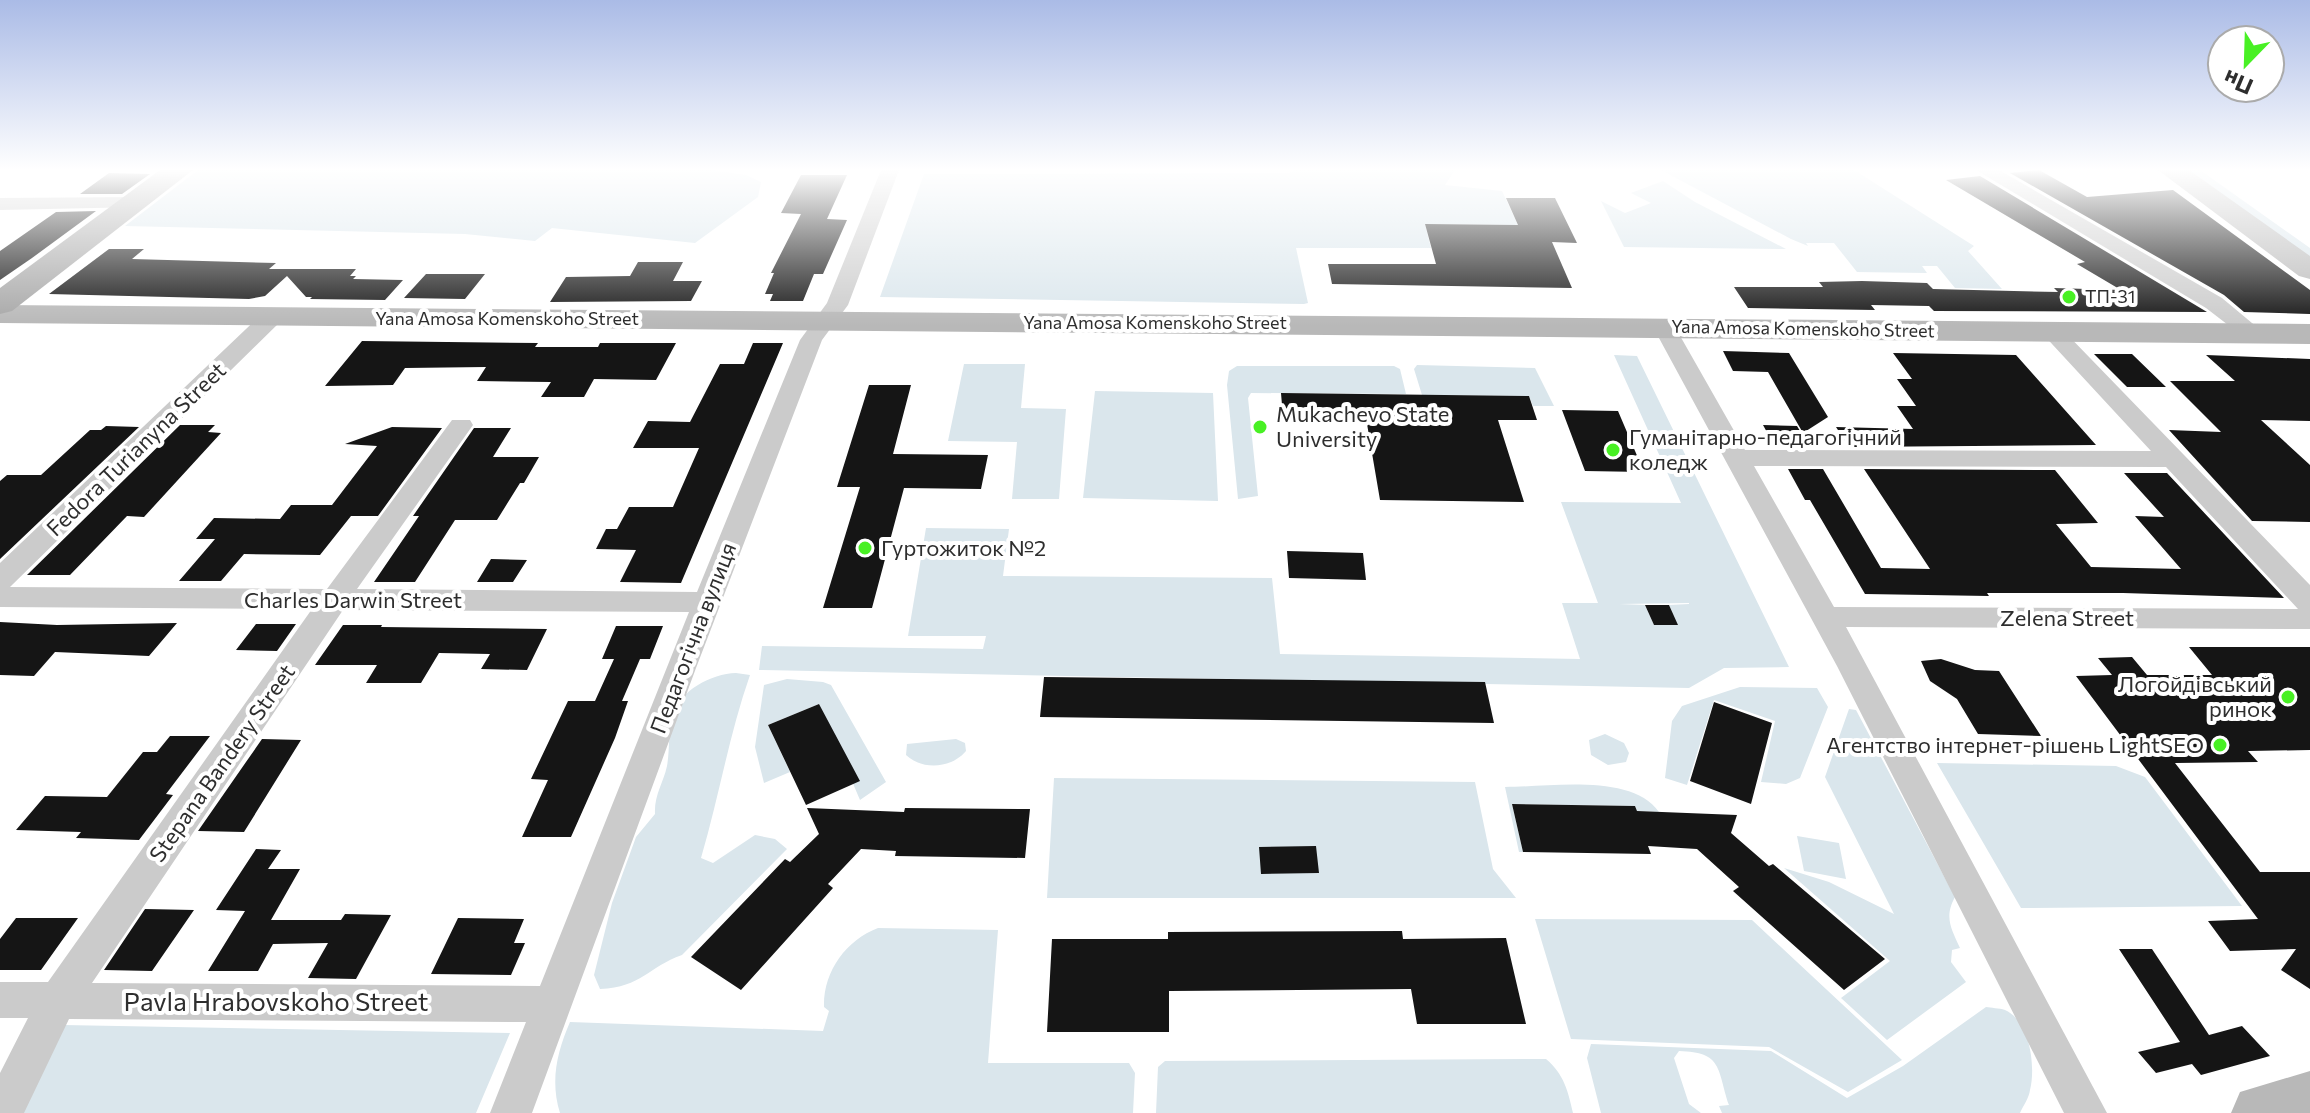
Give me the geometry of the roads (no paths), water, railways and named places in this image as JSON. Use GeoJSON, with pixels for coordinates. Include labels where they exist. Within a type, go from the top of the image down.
{"type":"FeatureCollection","features":[{"type":"Feature","properties":{"kind":"main road"},"geometry":{"type":"LineString","coordinates":[[0,304],[110,222]]}},
{"type":"Feature","properties":{"kind":"street","name":"Педагогічна вулиця"},"geometry":{"type":"LineString","coordinates":[[511,1113],[811,340],[822,321],[837,305],[870,222]]}},
{"type":"Feature","properties":{"kind":"street"},"geometry":{"type":"LineString","coordinates":[[2074,222],[2214,303],[2253,333]]}},
{"type":"Feature","properties":{"kind":"street"},"geometry":{"type":"LineString","coordinates":[[2243,222],[2310,270]]}},
{"type":"Feature","properties":{"kind":"street"},"geometry":{"type":"LineString","coordinates":[[2284,222],[2310,240]]}},
{"type":"Feature","properties":{"kind":"street","name":"Yana Amosa Komenskoho Street"},"geometry":{"type":"LineString","coordinates":[[0,314],[2310,334]]}},
{"type":"Feature","properties":{"kind":"street","name":"Fedora Turianyna Street"},"geometry":{"type":"LineString","coordinates":[[0,580],[272,317]]}},
{"type":"Feature","properties":{"kind":"street"},"geometry":{"type":"LineString","coordinates":[[1664,327],[1825,617],[2086,1113]]}},
{"type":"Feature","properties":{"kind":"street"},"geometry":{"type":"LineString","coordinates":[[2051,331],[2310,603]]}},
{"type":"Feature","properties":{"kind":"street","name":"Stepana Bandery Street"},"geometry":{"type":"LineString","coordinates":[[2,1113],[58,1000],[335,599],[461,425]]}},
{"type":"Feature","properties":{"kind":"street"},"geometry":{"type":"LineString","coordinates":[[1738,458],[2172,459]]}},
{"type":"Feature","properties":{"kind":"street","name":"Charles Darwin Street"},"geometry":{"type":"LineString","coordinates":[[0,597],[707,602]]}},
{"type":"Feature","properties":{"kind":"street","name":"Zelena Street"},"geometry":{"type":"LineString","coordinates":[[1825,617],[2310,619]]}},
{"type":"Feature","properties":{"kind":"street","name":"Pavla Hrabovskoho Street"},"geometry":{"type":"LineString","coordinates":[[0,1000],[551,1004]]}},
{"type":"Feature","properties":{"kind":"street"},"geometry":{"type":"LineString","coordinates":[[2261,1113],[2310,1100]]}},
{"type":"Feature","properties":{"kind":"place","name":"ТП-31"},"geometry":{"type":"Point","coordinates":[2069,297]}},
{"type":"Feature","properties":{"kind":"place","name":"Mukachevo State University"},"geometry":{"type":"Point","coordinates":[1260,427]}},
{"type":"Feature","properties":{"kind":"place","name":"Гуманітарно-педагогічний коледж"},"geometry":{"type":"Point","coordinates":[1613,450]}},
{"type":"Feature","properties":{"kind":"place","name":"Гуртожиток №2"},"geometry":{"type":"Point","coordinates":[865,548]}},
{"type":"Feature","properties":{"kind":"place","name":"Логойдівський ринок"},"geometry":{"type":"Point","coordinates":[2288,697]}},
{"type":"Feature","properties":{"kind":"place","name":"Агентство інтернет-рішень LightSEO"},"geometry":{"type":"Point","coordinates":[2220,745]}}]}
